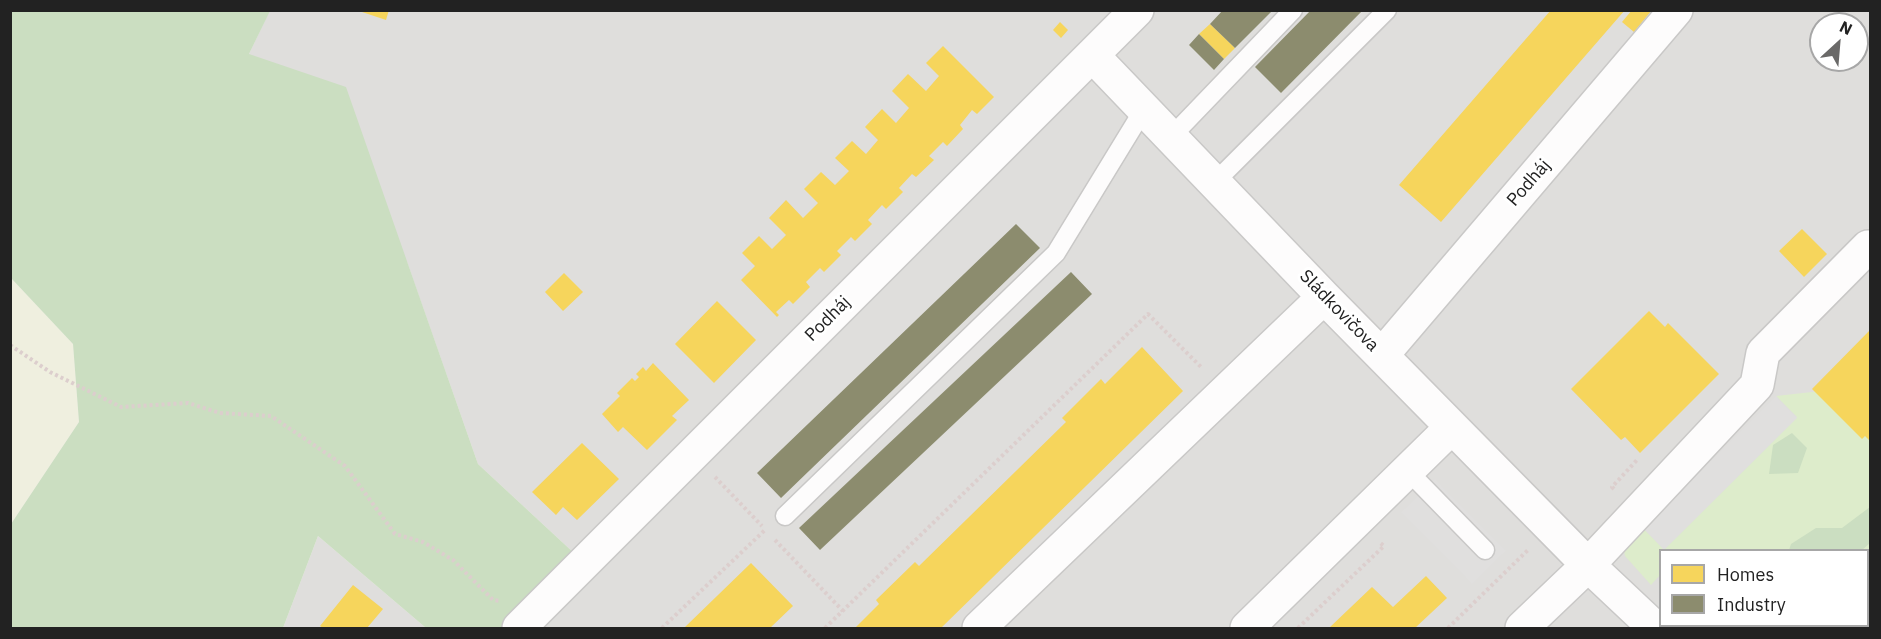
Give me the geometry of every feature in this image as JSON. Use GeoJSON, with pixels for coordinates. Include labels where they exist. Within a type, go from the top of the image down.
{"type":"FeatureCollection","features":[{"type":"Feature","properties":{"kind":"street","name":"Podháj"},"geometry":{"type":"LineString","coordinates":[[525,622],[1137,10]]}},
{"type":"Feature","properties":{"kind":"street","name":"Podháj"},"geometry":{"type":"LineString","coordinates":[[1382,355],[1676,10]]}},
{"type":"Feature","properties":{"kind":"street","name":"Sládkovičova"},"geometry":{"type":"LineString","coordinates":[[1092,55],[1452,428],[1588,565],[1655,628]]}},
{"type":"Feature","properties":{"kind":"street"},"geometry":{"type":"LineString","coordinates":[[1522,628],[1588,565],[1757,385],[1763,353],[1868,247]]}},
{"type":"Feature","properties":{"kind":"street"},"geometry":{"type":"LineString","coordinates":[[979,628],[1324,297]]}},
{"type":"Feature","properties":{"kind":"street"},"geometry":{"type":"LineString","coordinates":[[1247,628],[1452,428]]}},
{"type":"Feature","properties":{"kind":"lane"},"geometry":{"type":"LineString","coordinates":[[1171,136],[1293,10]]}},
{"type":"Feature","properties":{"kind":"lane"},"geometry":{"type":"LineString","coordinates":[[1215,182],[1387,10]]}},
{"type":"Feature","properties":{"kind":"lane"},"geometry":{"type":"LineString","coordinates":[[785,516],[1056,253],[1144,109]]}},
{"type":"Feature","properties":{"kind":"lane"},"geometry":{"type":"LineString","coordinates":[[1408,471],[1485,550]]}},
{"type":"Feature","properties":{"kind":"path"},"geometry":{"type":"LineString","coordinates":[[825,628],[1148,314],[1226,392]]}},
{"type":"Feature","properties":{"kind":"path"},"geometry":{"type":"LineString","coordinates":[[10,345],[50,372],[121,407],[188,403],[220,413],[271,416],[345,466],[395,534],[423,542],[453,560],[493,600],[515,602],[525,622]]}},
{"type":"Feature","properties":{"kind":"path"},"geometry":{"type":"LineString","coordinates":[[693,454],[843,611]]}},
{"type":"Feature","properties":{"kind":"path"},"geometry":{"type":"LineString","coordinates":[[1448,628],[1551,528]]}},
{"type":"Feature","properties":{"kind":"path"},"geometry":{"type":"LineString","coordinates":[[662,628],[765,530]]}},
{"type":"Feature","properties":{"kind":"shaded area"},"geometry":{"type":"Polygon","coordinates":[[[270,10],[1870,11],[1870,563],[1869,564],[1869,549],[1659,549],[1659,627],[1800,627],[1798,628],[506,628],[575,554],[478,464],[407,262],[249,54],[270,10]]]}},
{"type":"Feature","properties":{"kind":"shaded area"},"geometry":{"type":"Polygon","coordinates":[[[1776,396],[1797,418],[1665,549],[1643,528],[1776,396]]]}},
{"type":"Feature","properties":{"kind":"shaded area"},"geometry":{"type":"Polygon","coordinates":[[[1435,479],[1506,551],[1472,584],[1401,512],[1435,479]]]}},
{"type":"Feature","properties":{"kind":"shaded area"},"geometry":{"type":"Polygon","coordinates":[[[318,536],[426,628],[283,628],[318,536]]]}},
{"type":"Feature","properties":{"kind":"green space"},"geometry":{"type":"Polygon","coordinates":[[[11,11],[270,11],[249,54],[346,87],[478,464],[575,554],[506,628],[426,628],[318,536],[283,628],[11,628],[11,524],[79,422],[73,344],[11,278],[11,11]]]}},
{"type":"Feature","properties":{"kind":"green space"},"geometry":{"type":"Polygon","coordinates":[[[11,278],[73,344],[79,422],[11,524],[11,278]]]}},
{"type":"Feature","properties":{"kind":"green space"},"geometry":{"type":"Polygon","coordinates":[[[1870,339],[1869,560],[1869,549],[1664,549],[1797,417],[1776,396],[1821,391],[1870,339]]]}},
{"type":"Feature","properties":{"kind":"green space"},"geometry":{"type":"Polygon","coordinates":[[[1792,433],[1807,448],[1798,473],[1769,474],[1773,445],[1792,433]]]}},
{"type":"Feature","properties":{"kind":"green space"},"geometry":{"type":"Polygon","coordinates":[[[1870,507],[1870,543],[1863,549],[1789,549],[1791,544],[1816,528],[1842,528],[1870,507]]]}},
{"type":"Feature","properties":{"kind":"green space"},"geometry":{"type":"Polygon","coordinates":[[[1643,528],[1664,549],[1659,549],[1659,576],[1651,585],[1625,556],[1622,542],[1643,528]]]}},
{"type":"Feature","properties":{"kind":"building: Homes"},"geometry":{"type":"Polygon","coordinates":[[[356,10],[389,10],[386,20],[356,10]]]}},
{"type":"Feature","properties":{"kind":"building: Homes"},"geometry":{"type":"Polygon","coordinates":[[[1551,10],[1625,10],[1441,222],[1399,185],[1551,10]]]}},
{"type":"Feature","properties":{"kind":"building: Homes"},"geometry":{"type":"Polygon","coordinates":[[[1632,10],[1652,10],[1634,32],[1622,22],[1632,10]]]}},
{"type":"Feature","properties":{"kind":"building: Homes"},"geometry":{"type":"Polygon","coordinates":[[[1060,22],[1068,30],[1061,38],[1053,30],[1060,22]]]}},
{"type":"Feature","properties":{"kind":"building: Homes"},"geometry":{"type":"Polygon","coordinates":[[[1210,24],[1235,48],[1224,59],[1199,34],[1210,24]]]}},
{"type":"Feature","properties":{"kind":"building: Homes"},"geometry":{"type":"Polygon","coordinates":[[[943,46],[994,97],[977,114],[972,110],[960,125],[963,129],[947,146],[943,142],[929,156],[934,160],[916,177],[912,174],[899,188],[903,192],[886,209],[882,205],[868,220],[872,224],[855,241],[851,237],[837,251],[841,255],[824,272],[820,268],[806,282],[810,287],[793,304],[789,300],[776,312],[779,315],[777,317],[741,280],[755,266],[742,253],[759,236],[772,249],[786,235],[769,218],[786,200],[803,218],[818,203],[804,189],[821,172],[835,185],[849,171],[835,158],[852,141],[866,154],[878,140],[865,127],[882,109],[896,123],[909,108],[892,91],[908,74],[926,91],[939,76],[926,63],[943,46]]]}},
{"type":"Feature","properties":{"kind":"building: Homes"},"geometry":{"type":"Polygon","coordinates":[[[1802,229],[1827,254],[1804,277],[1779,251],[1802,229]]]}},
{"type":"Feature","properties":{"kind":"building: Homes"},"geometry":{"type":"Polygon","coordinates":[[[564,273],[583,292],[563,311],[545,292],[564,273]]]}},
{"type":"Feature","properties":{"kind":"building: Homes"},"geometry":{"type":"Polygon","coordinates":[[[717,301],[756,340],[714,383],[675,344],[717,301]]]}},
{"type":"Feature","properties":{"kind":"building: Homes"},"geometry":{"type":"Polygon","coordinates":[[[1649,311],[1665,327],[1668,323],[1719,374],[1640,453],[1625,437],[1621,440],[1571,389],[1649,311]]]}},
{"type":"Feature","properties":{"kind":"building: Homes"},"geometry":{"type":"Polygon","coordinates":[[[1870,330],[1870,441],[1865,436],[1862,439],[1812,389],[1870,330]]]}},
{"type":"Feature","properties":{"kind":"building: Homes"},"geometry":{"type":"Polygon","coordinates":[[[1142,347],[1183,391],[941,628],[855,628],[879,604],[876,600],[915,562],[919,566],[1066,422],[1062,418],[1101,379],[1105,384],[1142,347]]]}},
{"type":"Feature","properties":{"kind":"building: Homes"},"geometry":{"type":"Polygon","coordinates":[[[653,363],[689,400],[672,416],[677,420],[647,450],[623,427],[618,432],[602,414],[620,396],[617,393],[632,378],[635,381],[639,377],[636,374],[643,367],[646,371],[653,363]]]}},
{"type":"Feature","properties":{"kind":"building: Homes"},"geometry":{"type":"Polygon","coordinates":[[[582,443],[619,479],[577,520],[563,507],[556,515],[532,492],[582,443]]]}},
{"type":"Feature","properties":{"kind":"building: Homes"},"geometry":{"type":"Polygon","coordinates":[[[751,563],[793,606],[770,628],[684,628],[751,563]]]}},
{"type":"Feature","properties":{"kind":"building: Homes"},"geometry":{"type":"Polygon","coordinates":[[[1426,576],[1447,598],[1415,628],[1329,628],[1372,587],[1393,607],[1426,576]]]}},
{"type":"Feature","properties":{"kind":"building: Homes"},"geometry":{"type":"Polygon","coordinates":[[[353,585],[383,609],[367,628],[323,628],[320,626],[353,585]]]}},
{"type":"Feature","properties":{"kind":"building: Industry"},"geometry":{"type":"Polygon","coordinates":[[[1223,10],[1273,10],[1235,48],[1210,24],[1223,10]]]}},
{"type":"Feature","properties":{"kind":"building: Industry"},"geometry":{"type":"Polygon","coordinates":[[[1311,10],[1363,10],[1281,93],[1255,67],[1311,10]]]}},
{"type":"Feature","properties":{"kind":"building: Industry"},"geometry":{"type":"Polygon","coordinates":[[[1199,34],[1224,59],[1214,70],[1189,45],[1199,34]]]}},
{"type":"Feature","properties":{"kind":"building: Industry"},"geometry":{"type":"Polygon","coordinates":[[[1016,224],[1040,248],[781,498],[757,473],[1016,224]]]}},
{"type":"Feature","properties":{"kind":"building: Industry"},"geometry":{"type":"Polygon","coordinates":[[[1071,272],[1092,294],[820,550],[799,528],[1071,272]]]}}]}
